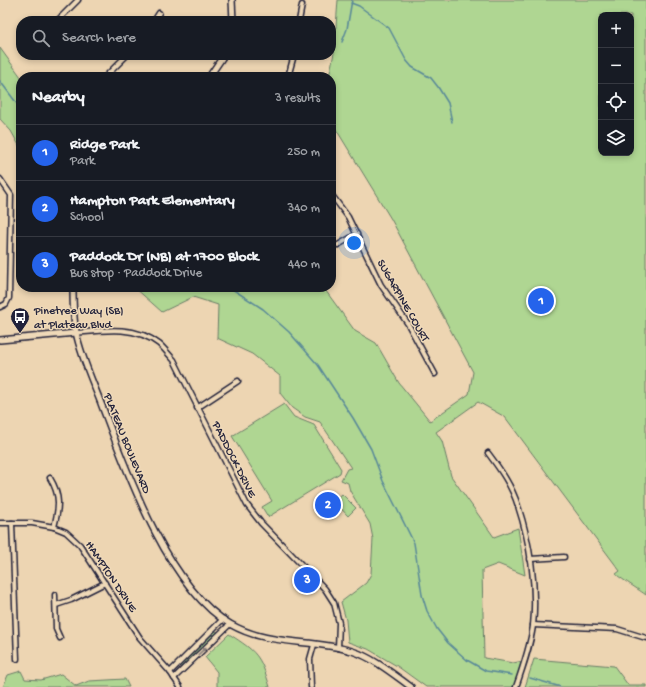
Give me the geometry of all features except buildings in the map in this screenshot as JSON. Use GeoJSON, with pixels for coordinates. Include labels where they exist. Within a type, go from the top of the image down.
{"type":"FeatureCollection","features":[{"type":"Feature","properties":{"kind":"street"},"geometry":{"type":"LineString","coordinates":[[62,16],[78,0]]}},
{"type":"Feature","properties":{"kind":"street"},"geometry":{"type":"LineString","coordinates":[[232,0],[233,16]]}},
{"type":"Feature","properties":{"kind":"street"},"geometry":{"type":"LineString","coordinates":[[300,16],[302,5]]}},
{"type":"Feature","properties":{"kind":"street"},"geometry":{"type":"LineString","coordinates":[[110,72],[122,60]]}},
{"type":"Feature","properties":{"kind":"street"},"geometry":{"type":"LineString","coordinates":[[213,72],[221,60]]}},
{"type":"Feature","properties":{"kind":"street"},"geometry":{"type":"LineString","coordinates":[[289,72],[293,60]]}},
{"type":"Feature","properties":{"kind":"street"},"geometry":{"type":"LineString","coordinates":[[0,179],[11,195],[8,298],[6,304],[0,307]]}},
{"type":"Feature","properties":{"kind":"street","name":"SUGARPINE COURT"},"geometry":{"type":"LineString","coordinates":[[336,202],[357,234],[381,285],[408,324],[435,374]]}},
{"type":"Feature","properties":{"kind":"street"},"geometry":{"type":"LineString","coordinates":[[338,245],[357,234]]}},
{"type":"Feature","properties":{"kind":"street","name":"PLATEAU BOULEVARD"},"geometry":{"type":"LineString","coordinates":[[73,292],[76,333],[132,487],[166,551],[191,588],[210,610],[230,624],[265,639],[352,651],[372,660],[411,687]]}},
{"type":"Feature","properties":{"kind":"street","name":"PADDOCK DRIVE"},"geometry":{"type":"LineString","coordinates":[[76,333],[117,329],[141,334],[159,344],[174,360],[247,505],[261,523],[325,589],[334,603],[339,623],[338,648]]}},
{"type":"Feature","properties":{"kind":"street"},"geometry":{"type":"LineString","coordinates":[[0,340],[76,333]]}},
{"type":"Feature","properties":{"kind":"street"},"geometry":{"type":"LineString","coordinates":[[197,408],[238,382]]}},
{"type":"Feature","properties":{"kind":"street"},"geometry":{"type":"LineString","coordinates":[[488,453],[506,478],[518,505],[528,541],[533,582],[533,624],[528,652],[516,687]]}},
{"type":"Feature","properties":{"kind":"street"},"geometry":{"type":"LineString","coordinates":[[50,478],[57,489],[58,511],[54,527]]}},
{"type":"Feature","properties":{"kind":"street","name":"HAMPTON DRIVE"},"geometry":{"type":"LineString","coordinates":[[0,523],[32,522],[54,527],[66,532],[80,545],[140,638],[170,672],[180,687]]}},
{"type":"Feature","properties":{"kind":"street"},"geometry":{"type":"LineString","coordinates":[[12,523],[17,659]]}},
{"type":"Feature","properties":{"kind":"street"},"geometry":{"type":"LineString","coordinates":[[530,559],[564,557]]}},
{"type":"Feature","properties":{"kind":"street"},"geometry":{"type":"LineString","coordinates":[[56,606],[105,583]]}},
{"type":"Feature","properties":{"kind":"street"},"geometry":{"type":"LineString","coordinates":[[54,595],[56,606],[56,629],[60,638]]}},
{"type":"Feature","properties":{"kind":"street"},"geometry":{"type":"LineString","coordinates":[[170,672],[223,619]]}},
{"type":"Feature","properties":{"kind":"street"},"geometry":{"type":"LineString","coordinates":[[174,678],[230,624]]}},
{"type":"Feature","properties":{"kind":"street"},"geometry":{"type":"LineString","coordinates":[[533,624],[617,629],[646,638]]}},
{"type":"Feature","properties":{"kind":"street"},"geometry":{"type":"LineString","coordinates":[[311,687],[310,660],[314,645]]}},
{"type":"Feature","properties":{"kind":"green space"},"geometry":{"type":"Polygon","coordinates":[[[338,0],[646,0],[646,595],[616,574],[620,571],[505,417],[478,402],[436,432],[442,441],[451,476],[494,537],[518,528],[525,575],[498,564],[482,570],[484,658],[513,663],[523,661],[514,687],[426,687],[397,666],[368,649],[348,642],[346,620],[341,602],[366,583],[371,574],[373,539],[370,524],[350,491],[348,483],[341,480],[347,469],[351,468],[320,422],[305,417],[292,408],[280,393],[280,376],[252,354],[217,338],[218,305],[193,297],[162,312],[140,292],[327,292],[355,331],[376,343],[399,383],[430,421],[469,394],[473,372],[391,219],[336,129],[336,72],[330,72],[333,60],[336,60],[338,0]]]}},
{"type":"Feature","properties":{"kind":"green space"},"geometry":{"type":"Polygon","coordinates":[[[0,48],[17,72],[16,72],[16,140],[11,131],[0,119],[0,48]]]}},
{"type":"Feature","properties":{"kind":"green space"},"geometry":{"type":"Polygon","coordinates":[[[284,404],[294,417],[314,425],[341,469],[340,473],[268,517],[262,507],[272,501],[232,436],[284,404]]]}},
{"type":"Feature","properties":{"kind":"green space"},"geometry":{"type":"Polygon","coordinates":[[[342,494],[356,508],[348,516],[334,501],[342,494]]]}},
{"type":"Feature","properties":{"kind":"green space"},"geometry":{"type":"Polygon","coordinates":[[[216,631],[219,633],[182,669],[179,666],[216,631]]]}},
{"type":"Feature","properties":{"kind":"green space"},"geometry":{"type":"Polygon","coordinates":[[[229,634],[246,645],[256,655],[260,661],[270,687],[217,687],[217,672],[205,657],[229,634]]]}},
{"type":"Feature","properties":{"kind":"green space"},"geometry":{"type":"Polygon","coordinates":[[[534,659],[614,666],[628,685],[646,685],[646,687],[525,687],[534,659]]]}},
{"type":"Feature","properties":{"kind":"green space"},"geometry":{"type":"Polygon","coordinates":[[[21,671],[25,679],[41,680],[61,674],[76,686],[89,681],[125,679],[129,687],[3,687],[8,675],[21,671]]]}},
{"type":"Feature","properties":{"kind":"waterway"},"geometry":{"type":"LineString","coordinates":[[342,42],[347,29],[352,0]]}},
{"type":"Feature","properties":{"kind":"waterway"},"geometry":{"type":"LineString","coordinates":[[351,3],[359,6],[389,28],[406,60],[412,67],[431,78],[438,87],[448,103],[452,122]]}},
{"type":"Feature","properties":{"kind":"waterway"},"geometry":{"type":"LineString","coordinates":[[0,81],[16,102]]}},
{"type":"Feature","properties":{"kind":"waterway"},"geometry":{"type":"LineString","coordinates":[[237,292],[263,309],[289,332],[318,365],[353,418],[371,449],[383,481],[414,543],[422,595],[427,611],[437,629],[448,643],[467,660],[486,671],[512,675]]}},
{"type":"Feature","properties":{"kind":"waterway"},"geometry":{"type":"LineString","coordinates":[[530,678],[561,687]]}},
{"type":"Feature","properties":{"kind":"place","name":"Ridge Park"},"geometry":{"type":"Point","coordinates":[541,301]}},
{"type":"Feature","properties":{"kind":"place","name":"Pinetree Way (SB) at Plateau Blvd"},"geometry":{"type":"Point","coordinates":[20,334]}},
{"type":"Feature","properties":{"kind":"place","name":"Hampton Park Elementary"},"geometry":{"type":"Point","coordinates":[328,505]}},
{"type":"Feature","properties":{"kind":"place","name":"Paddock Dr (NB) at 1700 Block"},"geometry":{"type":"Point","coordinates":[307,580]}}]}
